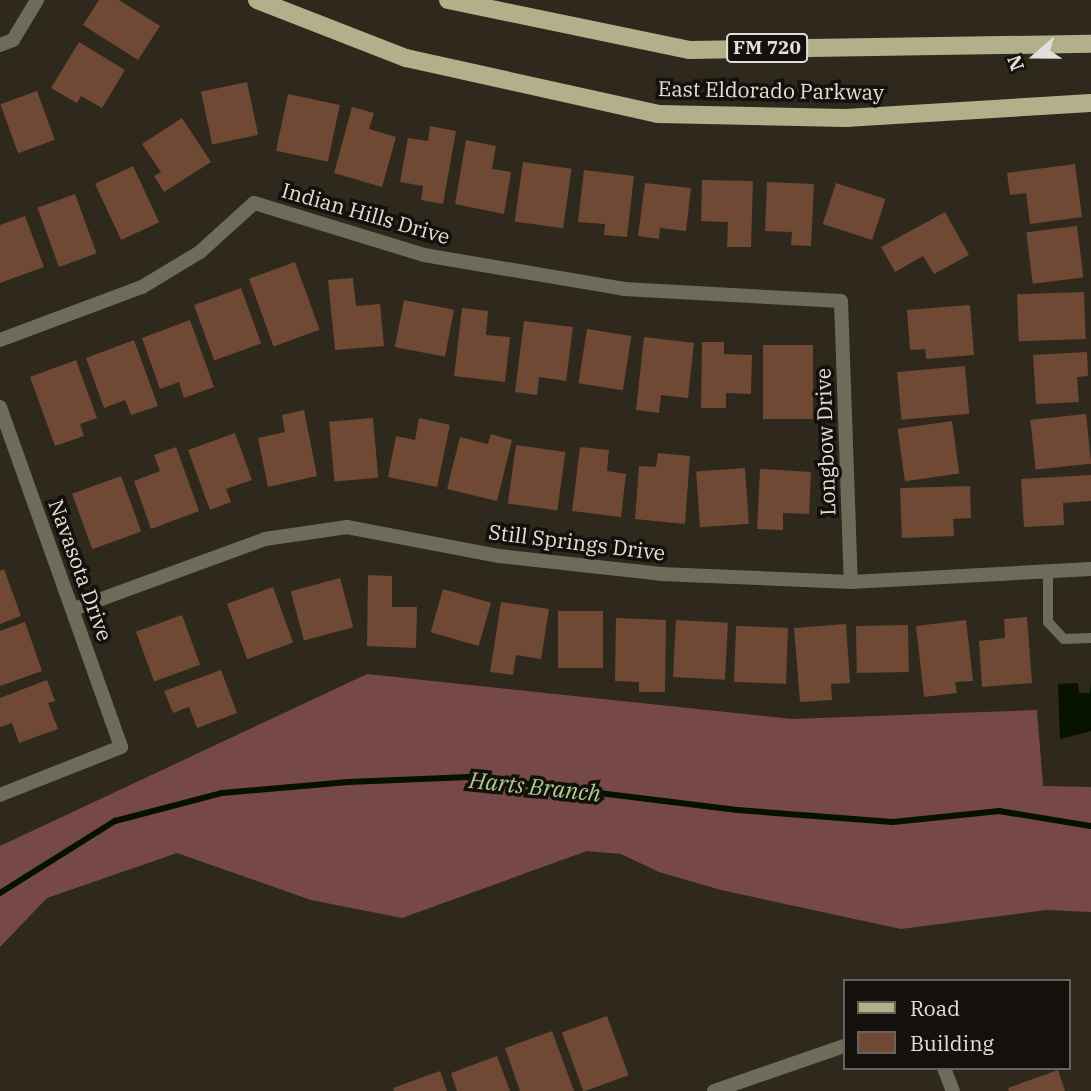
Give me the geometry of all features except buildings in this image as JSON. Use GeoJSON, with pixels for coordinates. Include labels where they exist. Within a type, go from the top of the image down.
{"type":"FeatureCollection","features":[{"type":"Feature","properties":{"kind":"main road","name":"East Eldorado Parkway"},"geometry":{"type":"LineString","coordinates":[[257,0],[406,58],[658,114],[846,118],[1091,103]]}},
{"type":"Feature","properties":{"kind":"main road","name":"East Eldorado Parkway"},"geometry":{"type":"LineString","coordinates":[[448,0],[690,50],[1091,44]]}},
{"type":"Feature","properties":{"kind":"street"},"geometry":{"type":"LineString","coordinates":[[0,45],[13,40],[37,0]]}},
{"type":"Feature","properties":{"kind":"street","name":"Indian Hills Drive"},"geometry":{"type":"LineString","coordinates":[[0,340],[142,287],[200,252],[254,203],[424,255],[624,289],[841,301]]}},
{"type":"Feature","properties":{"kind":"street","name":"Longbow Drive"},"geometry":{"type":"LineString","coordinates":[[841,301],[851,582]]}},
{"type":"Feature","properties":{"kind":"street","name":"Navasota Drive"},"geometry":{"type":"LineString","coordinates":[[0,407],[121,747],[0,795]]}},
{"type":"Feature","properties":{"kind":"street","name":"Still Springs Drive"},"geometry":{"type":"LineString","coordinates":[[74,609],[265,539],[347,527],[499,556],[647,573],[851,582],[1091,569]]}},
{"type":"Feature","properties":{"kind":"street"},"geometry":{"type":"LineString","coordinates":[[714,1091],[842,1047]]}},
{"type":"Feature","properties":{"kind":"street"},"geometry":{"type":"LineString","coordinates":[[945,1070],[954,1091]]}},
{"type":"Feature","properties":{"kind":"lane"},"geometry":{"type":"LineString","coordinates":[[1048,571],[1048,622],[1064,639],[1091,638]]}},
{"type":"Feature","properties":{"kind":"shaded area"},"geometry":{"type":"Polygon","coordinates":[[[367,674],[792,719],[1037,710],[1043,786],[1091,787],[1091,912],[1046,910],[901,929],[721,890],[659,872],[621,854],[587,851],[402,918],[311,900],[177,853],[47,898],[0,947],[0,846],[367,674]]]}},
{"type":"Feature","properties":{"kind":"shaded area"},"geometry":{"type":"Polygon","coordinates":[[[1091,682],[1091,731],[1060,739],[1058,684],[1078,683],[1079,693],[1090,693],[1091,682]]]}},
{"type":"Feature","properties":{"kind":"waterway","name":"Harts Branch"},"geometry":{"type":"LineString","coordinates":[[0,893],[115,821],[222,793],[349,782],[469,777],[737,810],[893,822],[999,811],[1091,826]]}}]}
